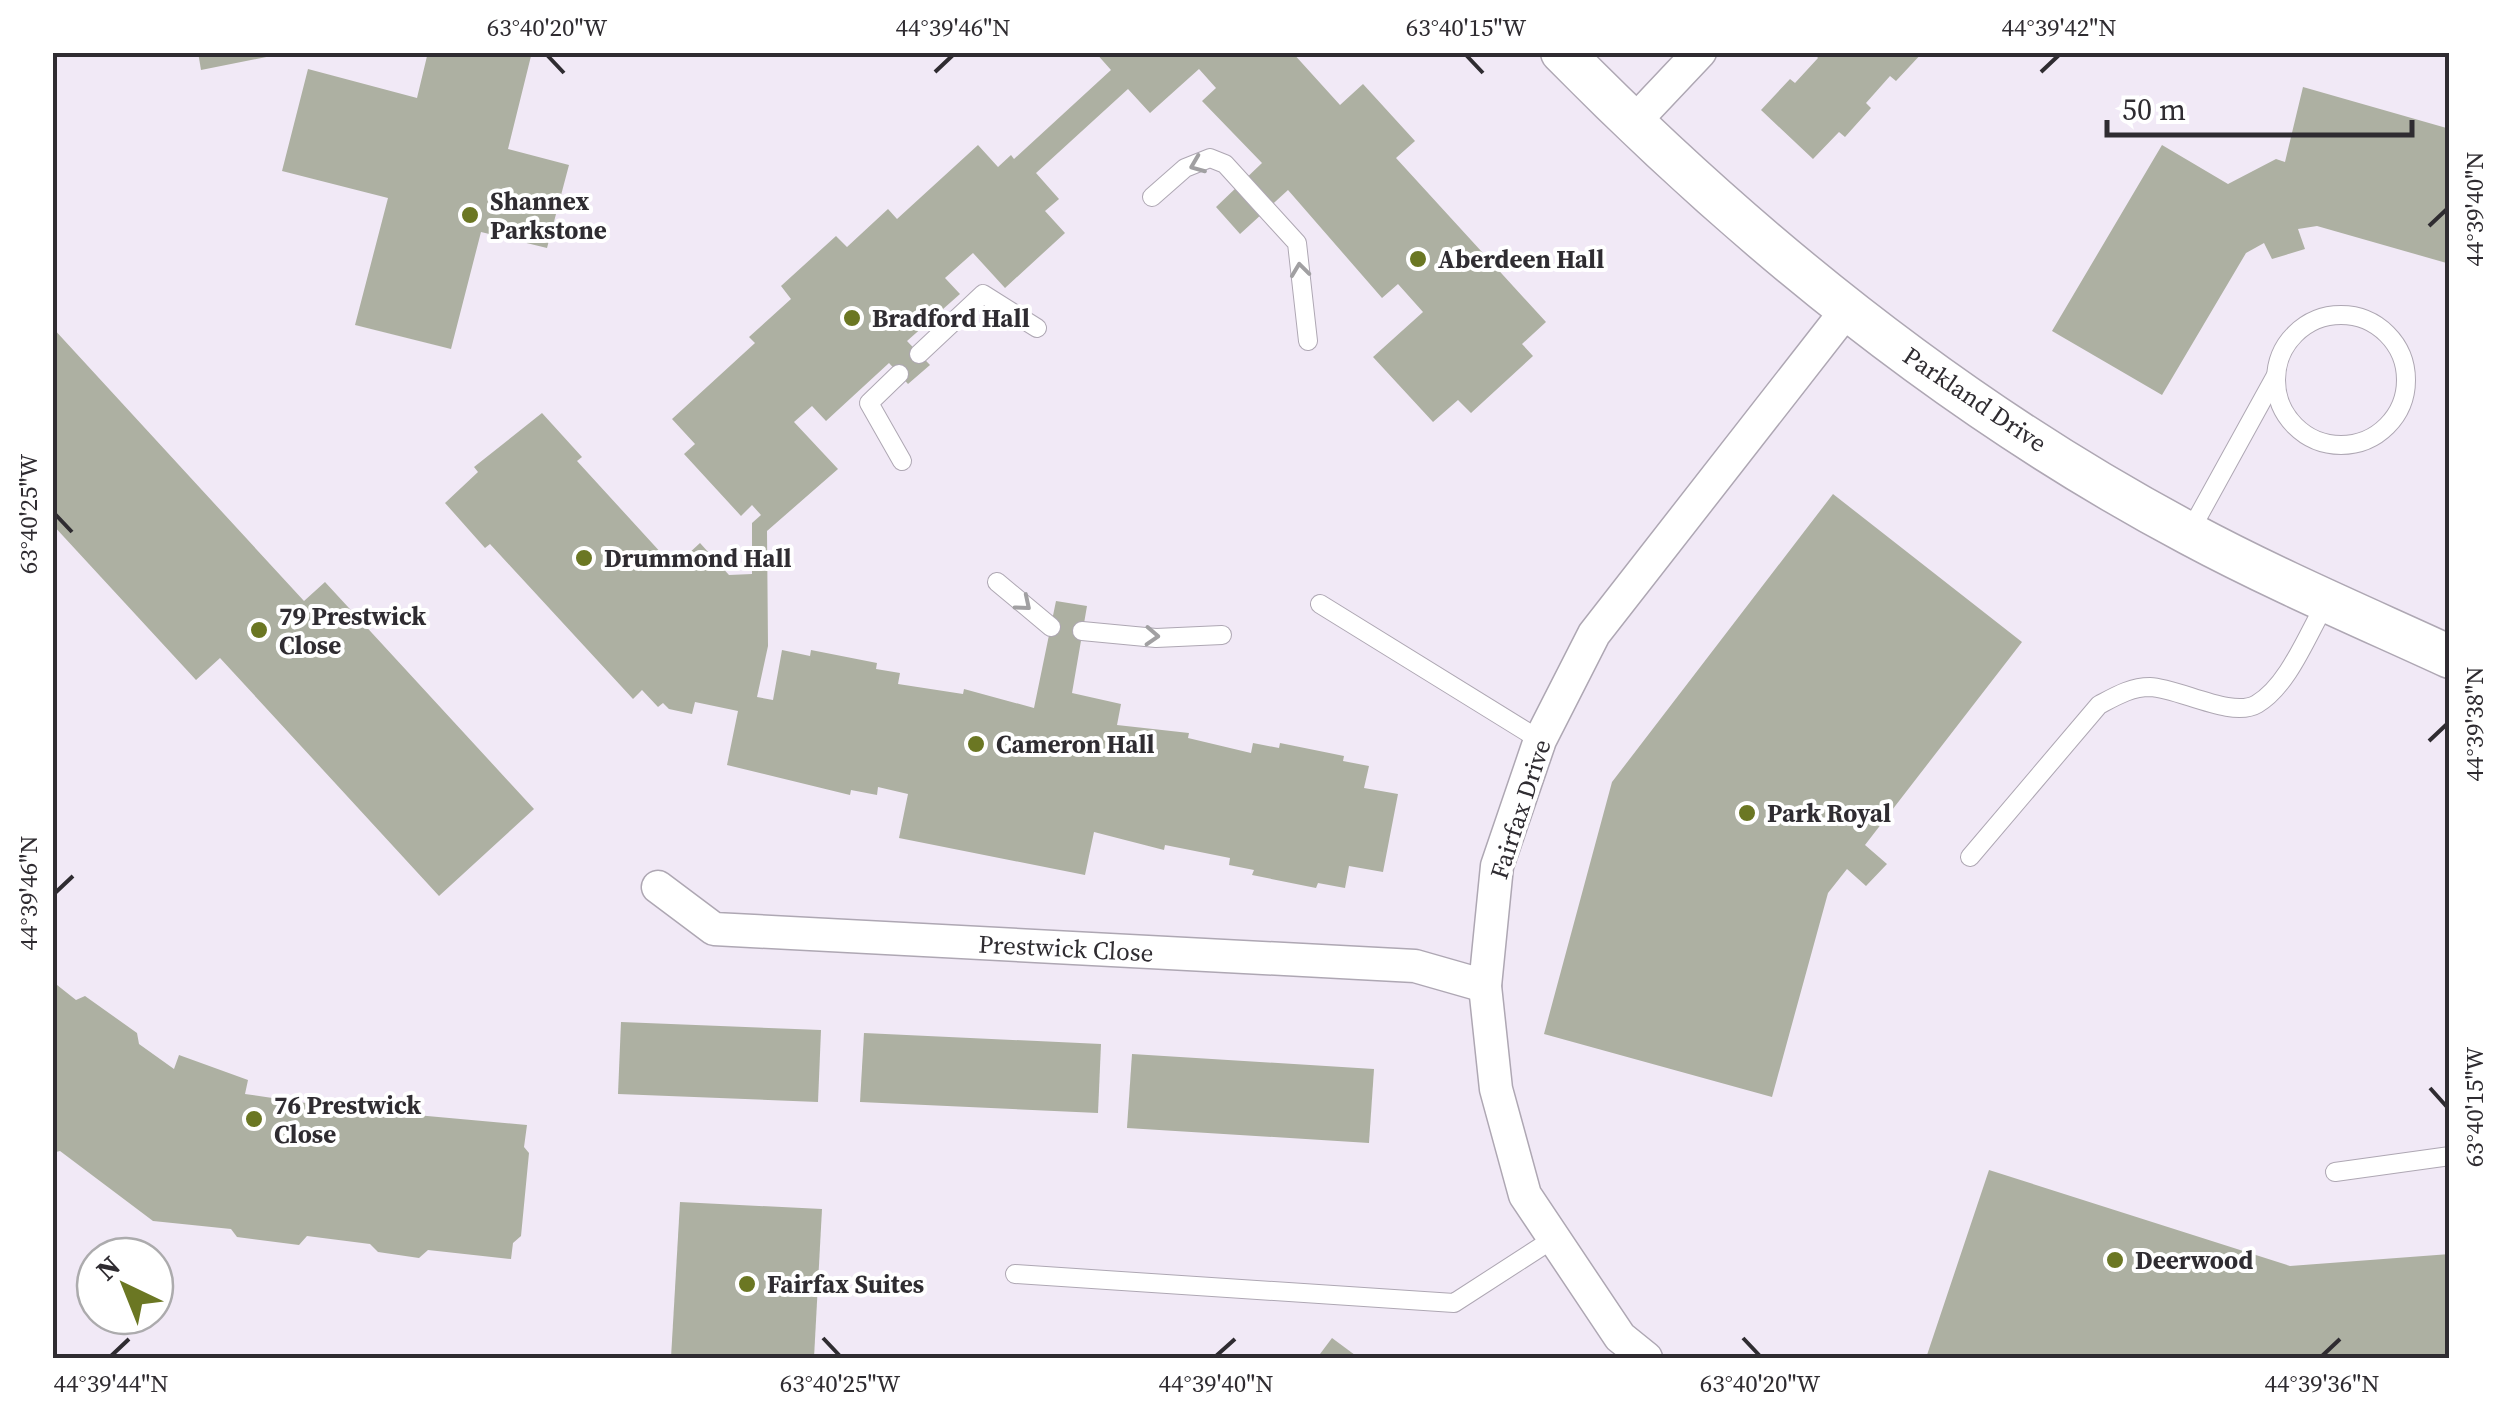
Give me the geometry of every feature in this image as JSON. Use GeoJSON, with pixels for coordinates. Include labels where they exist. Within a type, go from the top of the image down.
{"type":"FeatureCollection","features":[{"type":"Feature","properties":{"kind":"street","name":"Parkland Drive"},"geometry":{"type":"LineString","coordinates":[[1562,52],[1632,124],[1846,311],[2082,471],[2189,534],[2450,658]]}},
{"type":"Feature","properties":{"kind":"street"},"geometry":{"type":"LineString","coordinates":[[1632,124],[1700,52]]}},
{"type":"Feature","properties":{"kind":"street","name":"Fairfax Drive"},"geometry":{"type":"LineString","coordinates":[[1646,1358],[1620,1338],[1524,1195],[1496,1089],[1485,986],[1497,866],[1540,740],[1594,634],[1846,311]]}},
{"type":"Feature","properties":{"kind":"street","name":"Prestwick Close"},"geometry":{"type":"LineString","coordinates":[[658,887],[714,928],[1416,966],[1485,986]]}},
{"type":"Feature","properties":{"kind":"lane"},"geometry":{"type":"LineString","coordinates":[[1152,197],[1185,168],[1210,158],[1225,164],[1296,243],[1308,341]]}},
{"type":"Feature","properties":{"kind":"lane"},"geometry":{"type":"LineString","coordinates":[[920,354],[983,294],[1037,328]]}},
{"type":"Feature","properties":{"kind":"lane"},"geometry":{"type":"LineString","coordinates":[[2189,534],[2275,377],[2291,338],[2326,316],[2366,319],[2398,346],[2407,385],[2402,406],[2376,436],[2336,446],[2299,430],[2285,415],[2275,377]]}},
{"type":"Feature","properties":{"kind":"lane"},"geometry":{"type":"LineString","coordinates":[[899,374],[869,403],[902,461]]}},
{"type":"Feature","properties":{"kind":"lane"},"geometry":{"type":"LineString","coordinates":[[998,582],[1051,626]]}},
{"type":"Feature","properties":{"kind":"lane"},"geometry":{"type":"LineString","coordinates":[[1970,857],[2099,705],[2126,690],[2152,687],[2236,710],[2256,704],[2285,674],[2327,601]]}},
{"type":"Feature","properties":{"kind":"lane"},"geometry":{"type":"LineString","coordinates":[[1320,604],[1540,740]]}},
{"type":"Feature","properties":{"kind":"lane"},"geometry":{"type":"LineString","coordinates":[[1082,630],[1156,638],[1222,635]]}},
{"type":"Feature","properties":{"kind":"lane"},"geometry":{"type":"LineString","coordinates":[[2335,1172],[2450,1156]]}},
{"type":"Feature","properties":{"kind":"lane"},"geometry":{"type":"LineString","coordinates":[[1014,1274],[1454,1303],[1553,1239]]}},
{"type":"Feature","properties":{"kind":"building"},"geometry":{"type":"Polygon","coordinates":[[[198,52],[281,52],[281,54],[201,70],[198,52]]]}},
{"type":"Feature","properties":{"kind":"building","name":"Shannex Parkstone"},"geometry":{"type":"Polygon","coordinates":[[[428,52],[532,52],[508,149],[569,165],[547,248],[481,232],[451,349],[355,325],[388,198],[282,171],[308,69],[417,98],[428,52]]]}},
{"type":"Feature","properties":{"kind":"building"},"geometry":{"type":"Polygon","coordinates":[[[1095,52],[1292,52],[1340,105],[1363,84],[1415,141],[1396,158],[1546,322],[1522,344],[1533,356],[1471,413],[1458,400],[1433,422],[1373,357],[1423,312],[1398,284],[1382,298],[1288,190],[1240,234],[1216,207],[1262,163],[1202,101],[1216,88],[1199,69],[1150,113],[1128,89],[1036,173],[1059,199],[1045,211],[1065,233],[1005,288],[973,253],[945,278],[960,294],[907,341],[930,365],[908,384],[889,363],[826,421],[812,406],[794,422],[838,469],[767,531],[768,646],[757,697],[773,700],[782,650],[810,656],[811,650],[877,663],[876,669],[900,673],[898,684],[963,694],[964,689],[1034,708],[1056,601],[1087,606],[1072,693],[1121,704],[1117,725],[1189,733],[1188,738],[1251,753],[1253,743],[1279,748],[1280,743],[1344,756],[1343,761],[1369,766],[1364,788],[1398,794],[1383,872],[1349,866],[1345,888],[1318,883],[1316,888],[1252,875],[1254,870],[1229,865],[1230,858],[1165,845],[1164,850],[1094,832],[1085,875],[899,838],[908,794],[878,787],[877,795],[851,790],[850,795],[727,765],[738,711],[695,702],[692,714],[669,709],[663,703],[658,707],[642,690],[633,699],[490,544],[485,548],[445,503],[478,472],[474,467],[542,413],[582,457],[577,461],[674,567],[700,543],[729,575],[752,574],[752,523],[761,515],[752,505],[741,516],[684,454],[695,444],[672,419],[755,343],[749,337],[791,299],[781,286],[836,236],[847,247],[888,209],[897,219],[978,145],[998,167],[1011,155],[1014,159],[1111,70],[1095,52]]]}},
{"type":"Feature","properties":{"kind":"building"},"geometry":{"type":"Polygon","coordinates":[[[1813,52],[1923,52],[1896,81],[1890,76],[1866,103],[1871,108],[1845,137],[1839,132],[1813,159],[1761,110],[1790,79],[1795,83],[1818,58],[1813,52]]]}},
{"type":"Feature","properties":{"kind":"building"},"geometry":{"type":"Polygon","coordinates":[[[2303,87],[2450,129],[2450,264],[2317,226],[2298,229],[2305,249],[2272,259],[2264,243],[2246,253],[2162,395],[2052,331],[2162,145],[2228,184],[2276,159],[2285,162],[2303,87]]]}},
{"type":"Feature","properties":{"kind":"building","name":"79 Prestwick Close"},"geometry":{"type":"Polygon","coordinates":[[[52,327],[304,601],[325,582],[534,809],[439,896],[220,658],[196,680],[52,524],[52,327]]]}},
{"type":"Feature","properties":{"kind":"building","name":"Park Royal"},"geometry":{"type":"Polygon","coordinates":[[[1833,494],[2022,642],[1865,845],[1887,864],[1866,886],[1847,869],[1828,893],[1772,1097],[1544,1034],[1612,782],[1833,494]]]}},
{"type":"Feature","properties":{"kind":"building","name":"76 Prestwick Close"},"geometry":{"type":"Polygon","coordinates":[[[52,981],[76,1000],[85,996],[137,1033],[139,1044],[174,1069],[179,1055],[248,1080],[245,1094],[306,1103],[313,1097],[376,1104],[383,1112],[527,1125],[524,1147],[529,1153],[521,1236],[513,1243],[511,1259],[428,1250],[419,1258],[378,1252],[370,1244],[307,1236],[299,1245],[237,1237],[231,1229],[153,1221],[60,1151],[52,1153],[52,981]]]}},
{"type":"Feature","properties":{"kind":"building"},"geometry":{"type":"Polygon","coordinates":[[[621,1022],[821,1030],[818,1102],[618,1094],[621,1022]]]}},
{"type":"Feature","properties":{"kind":"building"},"geometry":{"type":"Polygon","coordinates":[[[864,1033],[1101,1044],[1098,1113],[860,1102],[864,1033]]]}},
{"type":"Feature","properties":{"kind":"building"},"geometry":{"type":"Polygon","coordinates":[[[1132,1054],[1374,1069],[1369,1143],[1127,1128],[1132,1054]]]}},
{"type":"Feature","properties":{"kind":"building","name":"Deerwood"},"geometry":{"type":"Polygon","coordinates":[[[1989,1170],[2290,1266],[2450,1254],[2450,1358],[1926,1358],[1989,1170]]]}},
{"type":"Feature","properties":{"kind":"building","name":"Fairfax Suites"},"geometry":{"type":"Polygon","coordinates":[[[680,1202],[822,1209],[814,1358],[671,1358],[680,1202]]]}},
{"type":"Feature","properties":{"kind":"building"},"geometry":{"type":"Polygon","coordinates":[[[1332,1338],[1359,1358],[1317,1358],[1332,1338]]]}},
{"type":"Feature","properties":{"kind":"place","name":"Shannex Parkstone"},"geometry":{"type":"Point","coordinates":[470,215]}},
{"type":"Feature","properties":{"kind":"place","name":"Aberdeen Hall"},"geometry":{"type":"Point","coordinates":[1418,259]}},
{"type":"Feature","properties":{"kind":"place","name":"Bradford Hall"},"geometry":{"type":"Point","coordinates":[852,318]}},
{"type":"Feature","properties":{"kind":"place","name":"Drummond Hall"},"geometry":{"type":"Point","coordinates":[584,558]}},
{"type":"Feature","properties":{"kind":"place","name":"79 Prestwick Close"},"geometry":{"type":"Point","coordinates":[259,630]}},
{"type":"Feature","properties":{"kind":"place","name":"Cameron Hall"},"geometry":{"type":"Point","coordinates":[976,744]}},
{"type":"Feature","properties":{"kind":"place","name":"Park Royal"},"geometry":{"type":"Point","coordinates":[1747,813]}},
{"type":"Feature","properties":{"kind":"place","name":"76 Prestwick Close"},"geometry":{"type":"Point","coordinates":[254,1119]}},
{"type":"Feature","properties":{"kind":"place","name":"Deerwood"},"geometry":{"type":"Point","coordinates":[2115,1260]}},
{"type":"Feature","properties":{"kind":"place","name":"Fairfax Suites"},"geometry":{"type":"Point","coordinates":[747,1284]}}]}
